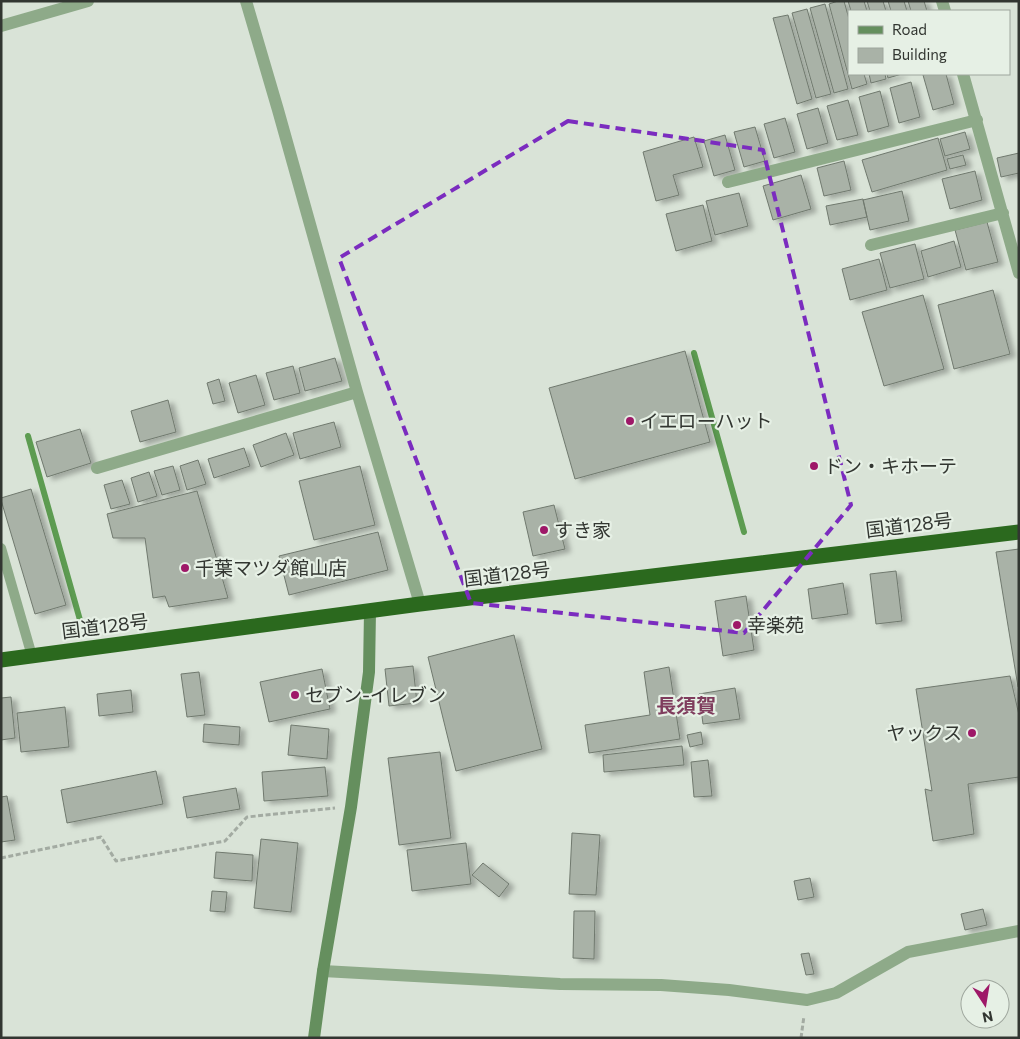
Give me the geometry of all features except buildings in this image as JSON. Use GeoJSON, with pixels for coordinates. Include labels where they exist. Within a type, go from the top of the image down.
{"type":"FeatureCollection","features":[{"type":"Feature","properties":{"kind":"highway","name":"国道128号"},"geometry":{"type":"LineString","coordinates":[[1,660],[420,604],[1019,532]]}},
{"type":"Feature","properties":{"kind":"street"},"geometry":{"type":"LineString","coordinates":[[1,26],[88,1]]}},
{"type":"Feature","properties":{"kind":"street"},"geometry":{"type":"LineString","coordinates":[[246,1],[357,392],[420,604]]}},
{"type":"Feature","properties":{"kind":"street"},"geometry":{"type":"LineString","coordinates":[[963,75],[1019,273]]}},
{"type":"Feature","properties":{"kind":"street"},"geometry":{"type":"LineString","coordinates":[[728,182],[977,120]]}},
{"type":"Feature","properties":{"kind":"street"},"geometry":{"type":"LineString","coordinates":[[872,245],[1003,213]]}},
{"type":"Feature","properties":{"kind":"street"},"geometry":{"type":"LineString","coordinates":[[97,468],[357,392]]}},
{"type":"Feature","properties":{"kind":"street"},"geometry":{"type":"LineString","coordinates":[[314,1038],[323,971],[351,806],[369,672],[370,611]]}},
{"type":"Feature","properties":{"kind":"street"},"geometry":{"type":"LineString","coordinates":[[323,971],[560,984],[661,985],[730,990],[807,1000],[836,993],[908,952],[1019,931]]}},
{"type":"Feature","properties":{"kind":"lane"},"geometry":{"type":"LineString","coordinates":[[1,548],[32,656]]}},
{"type":"Feature","properties":{"kind":"path"},"geometry":{"type":"LineString","coordinates":[[1,858],[101,837],[116,861],[225,841],[247,817],[351,806]]}},
{"type":"Feature","properties":{"kind":"highlighted area"},"geometry":{"type":"Polygon","coordinates":[[[568,121],[763,150],[851,505],[744,633],[471,603],[339,258],[568,121]]]}},
{"type":"Feature","properties":{"kind":"waterway"},"geometry":{"type":"LineString","coordinates":[[694,353],[744,532]]}},
{"type":"Feature","properties":{"kind":"waterway"},"geometry":{"type":"LineString","coordinates":[[28,436],[80,620]]}},
{"type":"Feature","properties":{"kind":"place","name":"イエローハット"},"geometry":{"type":"Point","coordinates":[630,421]}},
{"type":"Feature","properties":{"kind":"place","name":"ドン・キホーテ"},"geometry":{"type":"Point","coordinates":[814,466]}},
{"type":"Feature","properties":{"kind":"place","name":"すき家"},"geometry":{"type":"Point","coordinates":[544,530]}},
{"type":"Feature","properties":{"kind":"place","name":"千葉マツダ館山店"},"geometry":{"type":"Point","coordinates":[185,568]}},
{"type":"Feature","properties":{"kind":"place","name":"幸楽苑"},"geometry":{"type":"Point","coordinates":[737,625]}},
{"type":"Feature","properties":{"kind":"place","name":"セブン-イレブン"},"geometry":{"type":"Point","coordinates":[295,695]}},
{"type":"Feature","properties":{"kind":"place","name":"ヤックス"},"geometry":{"type":"Point","coordinates":[972,733]}},
{"type":"Feature","properties":{"kind":"district","name":"長須賀"},"geometry":{"type":"Point","coordinates":[686,706]}}]}
